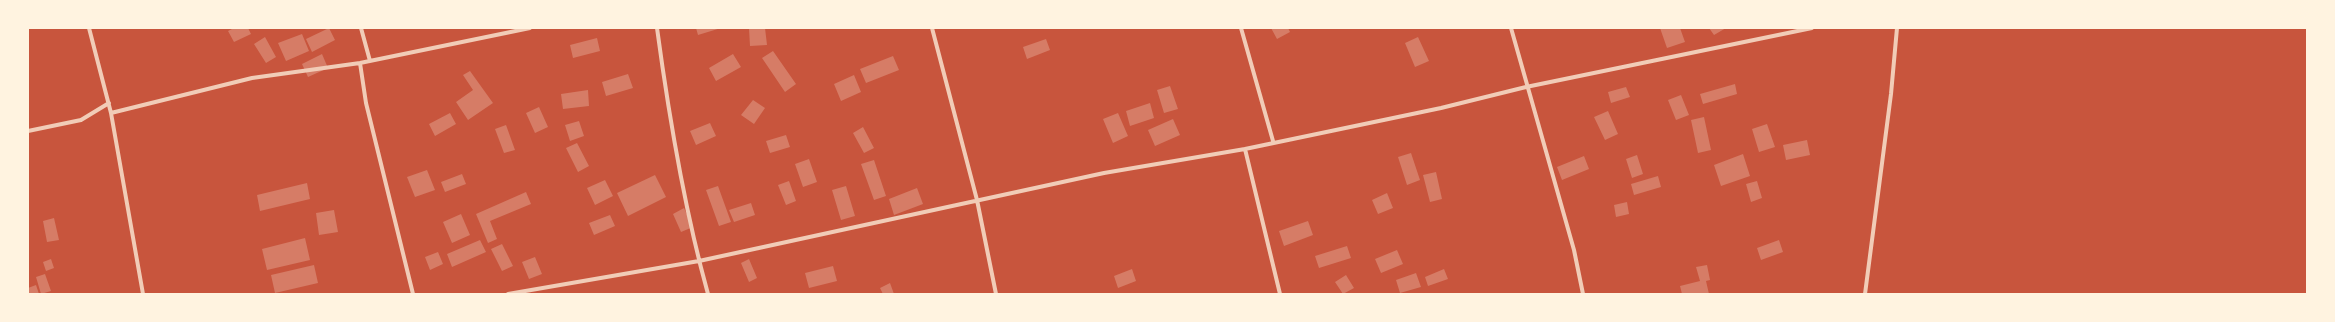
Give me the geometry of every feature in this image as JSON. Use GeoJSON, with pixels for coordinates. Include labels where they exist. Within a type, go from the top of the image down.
{"type":"FeatureCollection","features":[{"type":"Feature","properties":{"kind":"street"},"geometry":{"type":"LineString","coordinates":[[89,28],[109,103],[143,294]]}},
{"type":"Feature","properties":{"kind":"street"},"geometry":{"type":"LineString","coordinates":[[361,28],[370,61]]}},
{"type":"Feature","properties":{"kind":"street"},"geometry":{"type":"LineString","coordinates":[[111,113],[252,78],[370,61],[530,28]]}},
{"type":"Feature","properties":{"kind":"street"},"geometry":{"type":"LineString","coordinates":[[657,28],[663,72],[699,261],[708,294]]}},
{"type":"Feature","properties":{"kind":"street"},"geometry":{"type":"LineString","coordinates":[[932,28],[977,200],[996,294]]}},
{"type":"Feature","properties":{"kind":"street"},"geometry":{"type":"LineString","coordinates":[[1241,28],[1273,141]]}},
{"type":"Feature","properties":{"kind":"street"},"geometry":{"type":"LineString","coordinates":[[1511,28],[1526,87],[1574,250],[1583,294]]}},
{"type":"Feature","properties":{"kind":"street"},"geometry":{"type":"LineString","coordinates":[[508,294],[699,261],[1104,173],[1245,148],[1273,141],[1441,108],[1526,87],[1812,28]]}},
{"type":"Feature","properties":{"kind":"street"},"geometry":{"type":"LineString","coordinates":[[1860,294],[1865,293],[1891,94],[1897,28]]}},
{"type":"Feature","properties":{"kind":"street"},"geometry":{"type":"LineString","coordinates":[[360,62],[366,103],[413,294]]}},
{"type":"Feature","properties":{"kind":"street"},"geometry":{"type":"LineString","coordinates":[[28,131],[81,120],[109,103]]}},
{"type":"Feature","properties":{"kind":"street"},"geometry":{"type":"LineString","coordinates":[[1245,148],[1280,294]]}},
{"type":"Feature","properties":{"kind":"building"},"geometry":{"type":"Polygon","coordinates":[[[234,28],[248,28],[251,34],[234,42],[228,31],[234,28]]]}},
{"type":"Feature","properties":{"kind":"building"},"geometry":{"type":"Polygon","coordinates":[[[329,28],[335,40],[312,52],[306,39],[329,28]]]}},
{"type":"Feature","properties":{"kind":"building"},"geometry":{"type":"Polygon","coordinates":[[[696,28],[721,28],[698,35],[696,28]]]}},
{"type":"Feature","properties":{"kind":"building"},"geometry":{"type":"Polygon","coordinates":[[[749,28],[765,28],[767,45],[750,46],[749,28]]]}},
{"type":"Feature","properties":{"kind":"building"},"geometry":{"type":"Polygon","coordinates":[[[1271,28],[1288,28],[1290,32],[1277,39],[1271,28]]]}},
{"type":"Feature","properties":{"kind":"building"},"geometry":{"type":"Polygon","coordinates":[[[1660,28],[1680,28],[1685,42],[1667,48],[1660,28]]]}},
{"type":"Feature","properties":{"kind":"building"},"geometry":{"type":"Polygon","coordinates":[[[1709,28],[1726,28],[1714,35],[1709,28]]]}},
{"type":"Feature","properties":{"kind":"building"},"geometry":{"type":"Polygon","coordinates":[[[302,34],[309,51],[286,61],[278,43],[302,34]]]}},
{"type":"Feature","properties":{"kind":"building"},"geometry":{"type":"Polygon","coordinates":[[[265,37],[276,57],[266,63],[254,44],[265,37]]]}},
{"type":"Feature","properties":{"kind":"building"},"geometry":{"type":"Polygon","coordinates":[[[1418,37],[1429,61],[1415,67],[1405,43],[1418,37]]]}},
{"type":"Feature","properties":{"kind":"building"},"geometry":{"type":"Polygon","coordinates":[[[597,38],[600,51],[573,58],[570,45],[597,38]]]}},
{"type":"Feature","properties":{"kind":"building"},"geometry":{"type":"Polygon","coordinates":[[[1046,39],[1050,50],[1027,59],[1023,47],[1046,39]]]}},
{"type":"Feature","properties":{"kind":"building"},"geometry":{"type":"Polygon","coordinates":[[[773,51],[796,84],[785,92],[762,58],[773,51]]]}},
{"type":"Feature","properties":{"kind":"building"},"geometry":{"type":"Polygon","coordinates":[[[322,54],[328,68],[308,77],[302,64],[322,54]]]}},
{"type":"Feature","properties":{"kind":"building"},"geometry":{"type":"Polygon","coordinates":[[[733,54],[741,67],[716,81],[709,68],[733,54]]]}},
{"type":"Feature","properties":{"kind":"building"},"geometry":{"type":"Polygon","coordinates":[[[893,56],[899,70],[866,83],[860,69],[893,56]]]}},
{"type":"Feature","properties":{"kind":"building"},"geometry":{"type":"Polygon","coordinates":[[[470,71],[493,103],[468,120],[456,102],[473,90],[463,75],[470,71]]]}},
{"type":"Feature","properties":{"kind":"building"},"geometry":{"type":"Polygon","coordinates":[[[628,74],[633,88],[606,96],[602,82],[628,74]]]}},
{"type":"Feature","properties":{"kind":"building"},"geometry":{"type":"Polygon","coordinates":[[[854,75],[861,92],[841,101],[834,84],[854,75]]]}},
{"type":"Feature","properties":{"kind":"building"},"geometry":{"type":"Polygon","coordinates":[[[1735,84],[1737,94],[1703,104],[1700,94],[1735,84]]]}},
{"type":"Feature","properties":{"kind":"building"},"geometry":{"type":"Polygon","coordinates":[[[1170,86],[1178,109],[1164,113],[1157,90],[1170,86]]]}},
{"type":"Feature","properties":{"kind":"building"},"geometry":{"type":"Polygon","coordinates":[[[1626,87],[1630,97],[1611,103],[1608,92],[1626,87]]]}},
{"type":"Feature","properties":{"kind":"building"},"geometry":{"type":"Polygon","coordinates":[[[588,90],[589,106],[563,109],[561,94],[588,90]]]}},
{"type":"Feature","properties":{"kind":"building"},"geometry":{"type":"Polygon","coordinates":[[[1681,95],[1689,115],[1676,120],[1668,100],[1681,95]]]}},
{"type":"Feature","properties":{"kind":"building"},"geometry":{"type":"Polygon","coordinates":[[[753,100],[765,108],[754,124],[741,115],[753,100]]]}},
{"type":"Feature","properties":{"kind":"building"},"geometry":{"type":"Polygon","coordinates":[[[1150,103],[1154,118],[1130,126],[1126,111],[1150,103]]]}},
{"type":"Feature","properties":{"kind":"building"},"geometry":{"type":"Polygon","coordinates":[[[539,107],[548,127],[535,133],[526,113],[539,107]]]}},
{"type":"Feature","properties":{"kind":"building"},"geometry":{"type":"Polygon","coordinates":[[[1608,111],[1618,134],[1605,140],[1594,117],[1608,111]]]}},
{"type":"Feature","properties":{"kind":"building"},"geometry":{"type":"Polygon","coordinates":[[[450,113],[456,124],[435,136],[429,124],[450,113]]]}},
{"type":"Feature","properties":{"kind":"building"},"geometry":{"type":"Polygon","coordinates":[[[1118,113],[1128,136],[1113,143],[1103,119],[1118,113]]]}},
{"type":"Feature","properties":{"kind":"building"},"geometry":{"type":"Polygon","coordinates":[[[1704,117],[1711,150],[1698,153],[1691,120],[1704,117]]]}},
{"type":"Feature","properties":{"kind":"building"},"geometry":{"type":"Polygon","coordinates":[[[1173,119],[1180,135],[1155,146],[1148,130],[1173,119]]]}},
{"type":"Feature","properties":{"kind":"building"},"geometry":{"type":"Polygon","coordinates":[[[579,121],[584,136],[570,141],[565,125],[579,121]]]}},
{"type":"Feature","properties":{"kind":"building"},"geometry":{"type":"Polygon","coordinates":[[[710,123],[716,136],[696,145],[690,131],[710,123]]]}},
{"type":"Feature","properties":{"kind":"building"},"geometry":{"type":"Polygon","coordinates":[[[1767,124],[1775,147],[1759,152],[1752,129],[1767,124]]]}},
{"type":"Feature","properties":{"kind":"building"},"geometry":{"type":"Polygon","coordinates":[[[506,125],[515,150],[504,153],[495,129],[506,125]]]}},
{"type":"Feature","properties":{"kind":"building"},"geometry":{"type":"Polygon","coordinates":[[[863,127],[874,148],[864,153],[853,133],[863,127]]]}},
{"type":"Feature","properties":{"kind":"building"},"geometry":{"type":"Polygon","coordinates":[[[786,135],[790,147],[770,153],[766,141],[786,135]]]}},
{"type":"Feature","properties":{"kind":"building"},"geometry":{"type":"Polygon","coordinates":[[[1807,140],[1810,155],[1786,160],[1783,145],[1807,140]]]}},
{"type":"Feature","properties":{"kind":"building"},"geometry":{"type":"Polygon","coordinates":[[[577,143],[589,166],[578,172],[566,148],[577,143]]]}},
{"type":"Feature","properties":{"kind":"building"},"geometry":{"type":"Polygon","coordinates":[[[1411,153],[1420,180],[1407,185],[1398,157],[1411,153]]]}},
{"type":"Feature","properties":{"kind":"building"},"geometry":{"type":"Polygon","coordinates":[[[1743,154],[1750,176],[1721,186],[1714,165],[1743,154]]]}},
{"type":"Feature","properties":{"kind":"building"},"geometry":{"type":"Polygon","coordinates":[[[1637,155],[1643,174],[1632,178],[1626,159],[1637,155]]]}},
{"type":"Feature","properties":{"kind":"building"},"geometry":{"type":"Polygon","coordinates":[[[1584,156],[1589,169],[1562,180],[1557,167],[1584,156]]]}},
{"type":"Feature","properties":{"kind":"building"},"geometry":{"type":"Polygon","coordinates":[[[809,159],[817,182],[803,187],[795,164],[809,159]]]}},
{"type":"Feature","properties":{"kind":"building"},"geometry":{"type":"Polygon","coordinates":[[[874,160],[886,196],[874,200],[861,164],[874,160]]]}},
{"type":"Feature","properties":{"kind":"building"},"geometry":{"type":"Polygon","coordinates":[[[427,170],[435,190],[415,197],[407,177],[427,170]]]}},
{"type":"Feature","properties":{"kind":"building"},"geometry":{"type":"Polygon","coordinates":[[[1436,172],[1442,199],[1430,202],[1423,175],[1436,172]]]}},
{"type":"Feature","properties":{"kind":"building"},"geometry":{"type":"Polygon","coordinates":[[[462,174],[466,184],[445,192],[441,182],[462,174]]]}},
{"type":"Feature","properties":{"kind":"building"},"geometry":{"type":"Polygon","coordinates":[[[655,175],[666,197],[628,216],[617,193],[655,175]]]}},
{"type":"Feature","properties":{"kind":"building"},"geometry":{"type":"Polygon","coordinates":[[[1658,176],[1661,187],[1634,195],[1631,184],[1658,176]]]}},
{"type":"Feature","properties":{"kind":"building"},"geometry":{"type":"Polygon","coordinates":[[[605,180],[613,196],[595,205],[587,188],[605,180]]]}},
{"type":"Feature","properties":{"kind":"building"},"geometry":{"type":"Polygon","coordinates":[[[789,181],[796,201],[786,205],[778,185],[789,181]]]}},
{"type":"Feature","properties":{"kind":"building"},"geometry":{"type":"Polygon","coordinates":[[[1757,181],[1762,198],[1751,202],[1746,184],[1757,181]]]}},
{"type":"Feature","properties":{"kind":"building"},"geometry":{"type":"Polygon","coordinates":[[[307,183],[310,199],[260,211],[257,195],[307,183]]]}},
{"type":"Feature","properties":{"kind":"building"},"geometry":{"type":"Polygon","coordinates":[[[718,186],[731,222],[719,226],[706,190],[718,186]]]}},
{"type":"Feature","properties":{"kind":"building"},"geometry":{"type":"Polygon","coordinates":[[[846,186],[855,216],[841,220],[832,190],[846,186]]]}},
{"type":"Feature","properties":{"kind":"building"},"geometry":{"type":"Polygon","coordinates":[[[917,188],[923,204],[894,215],[889,199],[917,188]]]}},
{"type":"Feature","properties":{"kind":"building"},"geometry":{"type":"Polygon","coordinates":[[[526,192],[531,204],[490,221],[497,239],[488,243],[476,214],[526,192]]]}},
{"type":"Feature","properties":{"kind":"building"},"geometry":{"type":"Polygon","coordinates":[[[1387,193],[1393,208],[1378,214],[1372,200],[1387,193]]]}},
{"type":"Feature","properties":{"kind":"building"},"geometry":{"type":"Polygon","coordinates":[[[1627,202],[1629,214],[1616,217],[1614,205],[1627,202]]]}},
{"type":"Feature","properties":{"kind":"building"},"geometry":{"type":"Polygon","coordinates":[[[751,203],[755,215],[734,222],[729,210],[751,203]]]}},
{"type":"Feature","properties":{"kind":"building"},"geometry":{"type":"Polygon","coordinates":[[[684,208],[693,227],[681,232],[673,214],[684,208]]]}},
{"type":"Feature","properties":{"kind":"building"},"geometry":{"type":"Polygon","coordinates":[[[334,210],[338,232],[319,235],[316,213],[334,210]]]}},
{"type":"Feature","properties":{"kind":"building"},"geometry":{"type":"Polygon","coordinates":[[[461,214],[470,235],[452,243],[443,222],[461,214]]]}},
{"type":"Feature","properties":{"kind":"building"},"geometry":{"type":"Polygon","coordinates":[[[610,215],[615,226],[594,235],[589,223],[610,215]]]}},
{"type":"Feature","properties":{"kind":"building"},"geometry":{"type":"Polygon","coordinates":[[[54,218],[59,240],[47,242],[43,221],[54,218]]]}},
{"type":"Feature","properties":{"kind":"building"},"geometry":{"type":"Polygon","coordinates":[[[1308,221],[1313,235],[1284,246],[1279,231],[1308,221]]]}},
{"type":"Feature","properties":{"kind":"building"},"geometry":{"type":"Polygon","coordinates":[[[305,238],[310,260],[267,270],[262,249],[305,238]]]}},
{"type":"Feature","properties":{"kind":"building"},"geometry":{"type":"Polygon","coordinates":[[[480,240],[486,252],[452,267],[447,254],[480,240]]]}},
{"type":"Feature","properties":{"kind":"building"},"geometry":{"type":"Polygon","coordinates":[[[1779,240],[1783,252],[1761,260],[1757,248],[1779,240]]]}},
{"type":"Feature","properties":{"kind":"building"},"geometry":{"type":"Polygon","coordinates":[[[502,244],[513,266],[502,271],[491,249],[502,244]]]}},
{"type":"Feature","properties":{"kind":"building"},"geometry":{"type":"Polygon","coordinates":[[[1347,246],[1351,258],[1319,268],[1315,256],[1347,246]]]}},
{"type":"Feature","properties":{"kind":"building"},"geometry":{"type":"Polygon","coordinates":[[[1397,250],[1403,264],[1381,273],[1375,259],[1397,250]]]}},
{"type":"Feature","properties":{"kind":"building"},"geometry":{"type":"Polygon","coordinates":[[[438,252],[443,264],[430,270],[425,257],[438,252]]]}},
{"type":"Feature","properties":{"kind":"building"},"geometry":{"type":"Polygon","coordinates":[[[535,257],[542,274],[529,279],[522,262],[535,257]]]}},
{"type":"Feature","properties":{"kind":"building"},"geometry":{"type":"Polygon","coordinates":[[[51,259],[54,268],[46,271],[43,262],[51,259]]]}},
{"type":"Feature","properties":{"kind":"building"},"geometry":{"type":"Polygon","coordinates":[[[749,259],[757,278],[749,282],[741,263],[749,259]]]}},
{"type":"Feature","properties":{"kind":"building"},"geometry":{"type":"Polygon","coordinates":[[[314,265],[318,283],[275,293],[271,275],[314,265]]]}},
{"type":"Feature","properties":{"kind":"building"},"geometry":{"type":"Polygon","coordinates":[[[1707,265],[1710,280],[1706,281],[1709,294],[1682,294],[1680,286],[1700,281],[1696,267],[1707,265]]]}},
{"type":"Feature","properties":{"kind":"building"},"geometry":{"type":"Polygon","coordinates":[[[833,266],[837,281],[809,288],[805,273],[833,266]]]}},
{"type":"Feature","properties":{"kind":"building"},"geometry":{"type":"Polygon","coordinates":[[[1132,269],[1136,281],[1118,288],[1114,276],[1132,269]]]}},
{"type":"Feature","properties":{"kind":"building"},"geometry":{"type":"Polygon","coordinates":[[[1444,269],[1448,279],[1428,286],[1425,277],[1444,269]]]}},
{"type":"Feature","properties":{"kind":"building"},"geometry":{"type":"Polygon","coordinates":[[[1416,273],[1421,287],[1400,293],[1396,280],[1416,273]]]}},
{"type":"Feature","properties":{"kind":"building"},"geometry":{"type":"Polygon","coordinates":[[[45,274],[51,291],[41,294],[36,277],[45,274]]]}},
{"type":"Feature","properties":{"kind":"building"},"geometry":{"type":"Polygon","coordinates":[[[1346,275],[1354,288],[1343,294],[1335,282],[1346,275]]]}},
{"type":"Feature","properties":{"kind":"building"},"geometry":{"type":"Polygon","coordinates":[[[890,283],[894,294],[883,294],[880,288],[890,283]]]}},
{"type":"Feature","properties":{"kind":"building"},"geometry":{"type":"Polygon","coordinates":[[[36,285],[39,294],[28,294],[28,288],[36,285]]]}}]}
